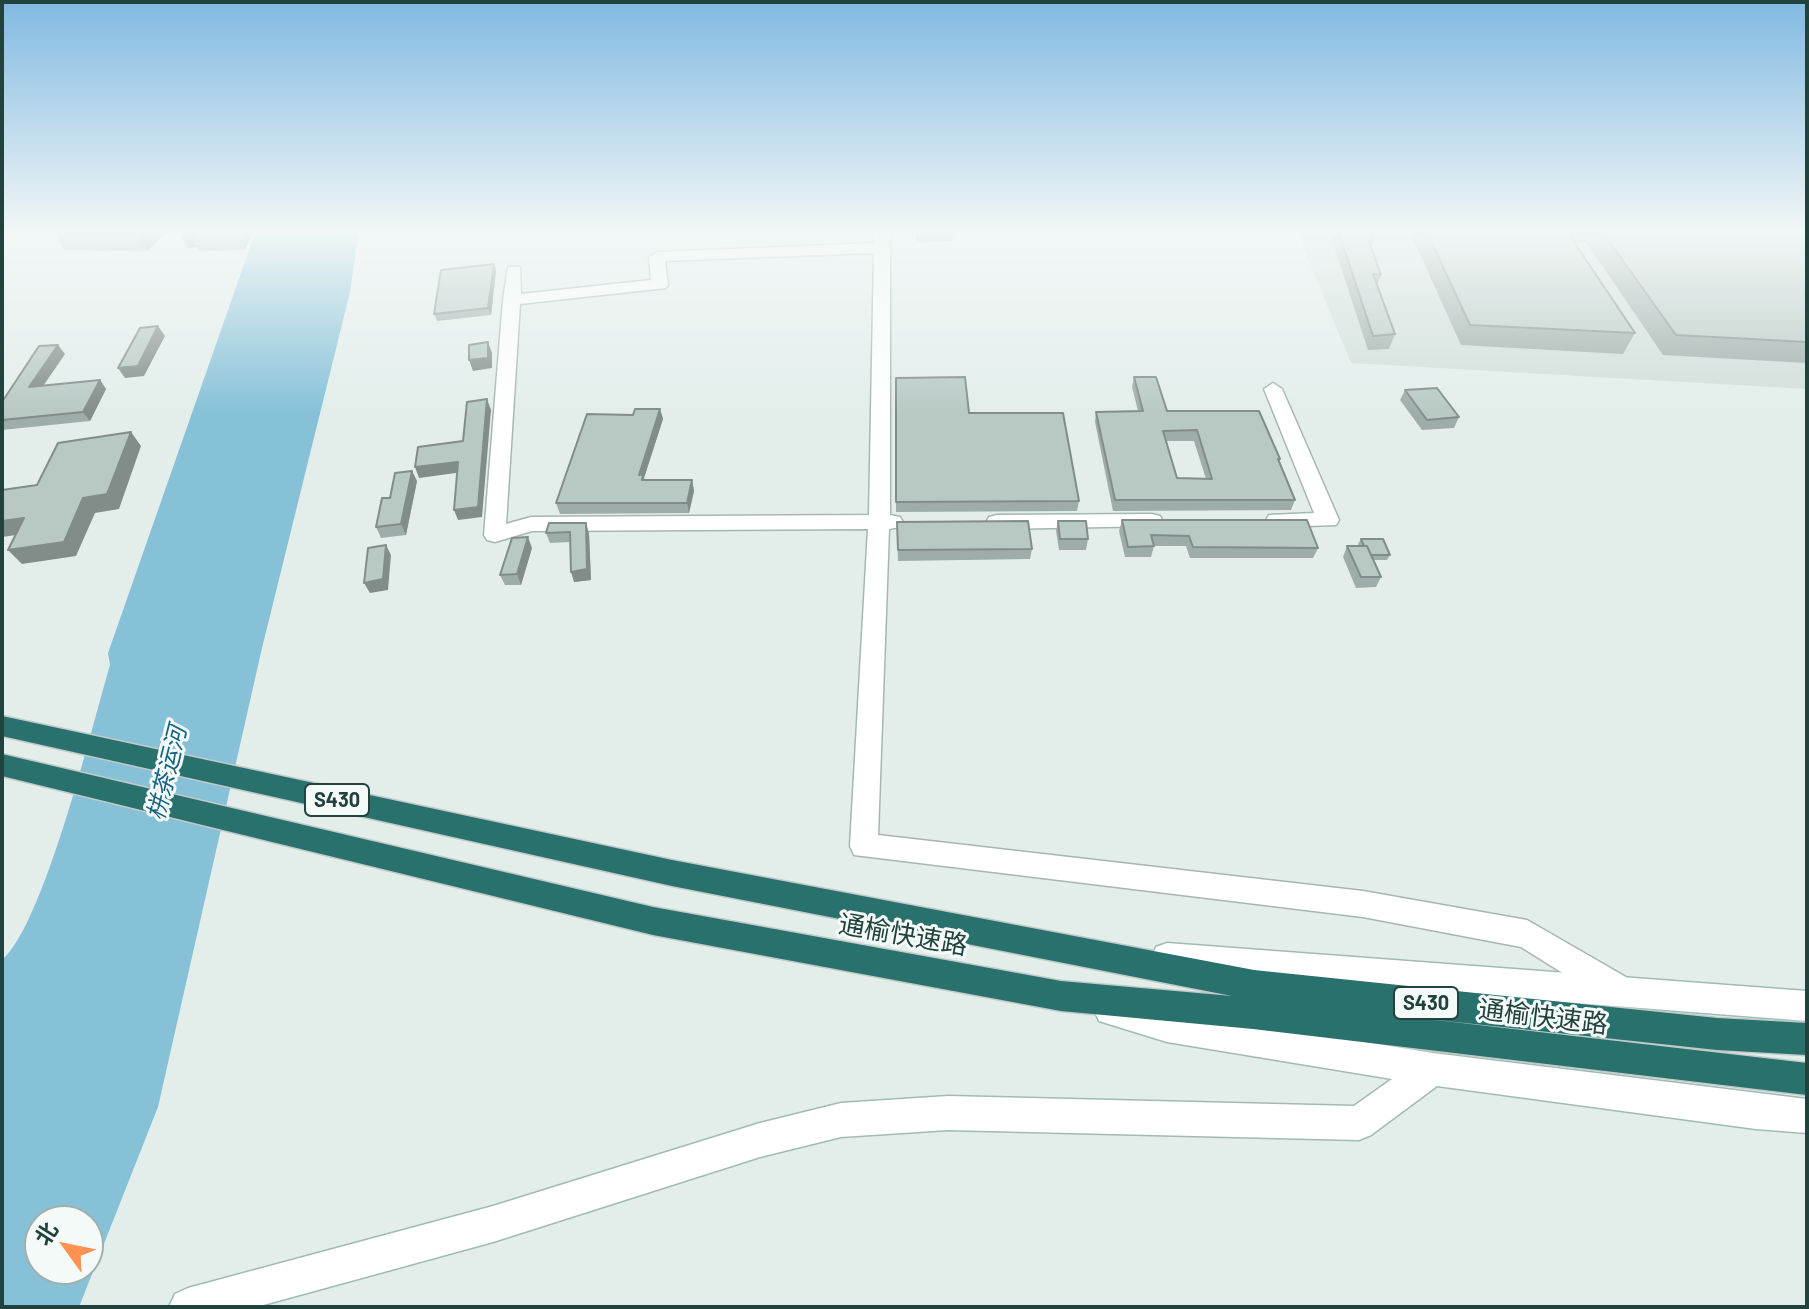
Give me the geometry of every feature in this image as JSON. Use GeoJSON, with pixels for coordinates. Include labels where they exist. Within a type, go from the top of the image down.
{"type":"FeatureCollection","features":[{"type":"Feature","properties":{"kind":"highway","name":"通榆快速路"},"geometry":{"type":"LineString","coordinates":[[2,726],[672,873],[1049,948],[1254,985],[1717,1034],[1807,1039]]}},
{"type":"Feature","properties":{"kind":"highway","name":"通榆快速路"},"geometry":{"type":"LineString","coordinates":[[2,765],[653,921],[1061,996],[1253,1013],[1807,1079]]}},
{"type":"Feature","properties":{"kind":"street"},"geometry":{"type":"LineString","coordinates":[[512,291],[496,524],[910,522]]}},
{"type":"Feature","properties":{"kind":"street"},"geometry":{"type":"LineString","coordinates":[[511,300],[595,291]]}},
{"type":"Feature","properties":{"kind":"street"},"geometry":{"type":"LineString","coordinates":[[881,291],[879,522],[864,846],[1363,904],[1527,934],[1623,993]]}},
{"type":"Feature","properties":{"kind":"street"},"geometry":{"type":"LineString","coordinates":[[1251,520],[1328,520],[1273,389]]}},
{"type":"Feature","properties":{"kind":"street"},"geometry":{"type":"LineString","coordinates":[[972,522],[1173,521]]}},
{"type":"Feature","properties":{"kind":"street"},"geometry":{"type":"LineString","coordinates":[[1049,948],[1807,1006]]}},
{"type":"Feature","properties":{"kind":"street"},"geometry":{"type":"LineString","coordinates":[[1061,996],[1167,1026],[1433,1069],[1807,1116]]}},
{"type":"Feature","properties":{"kind":"street"},"geometry":{"type":"LineString","coordinates":[[188,1307],[493,1224],[760,1140],[841,1120],[948,1113],[1359,1123],[1433,1069]]}},
{"type":"Feature","properties":{"kind":"shaded area"},"geometry":{"type":"Polygon","coordinates":[[[1321,291],[1807,291],[1807,389],[1351,363],[1321,291]]]}},
{"type":"Feature","properties":{"kind":"water","name":"栟茶运河"},"geometry":{"type":"Polygon","coordinates":[[[235,291],[350,291],[262,648],[158,1107],[104,1244],[104,1205],[24,1205],[24,1285],[88,1285],[79,1307],[2,1307],[2,960],[18,939],[34,907],[79,776],[110,665],[108,653],[235,291]]]}},
{"type":"Feature","properties":{"kind":"building"},"geometry":{"type":"Polygon","coordinates":[[[438,291],[490,291],[488,308],[434,314],[438,291]]]}},
{"type":"Feature","properties":{"kind":"building"},"geometry":{"type":"Polygon","coordinates":[[[1358,291],[1379,291],[1395,334],[1373,336],[1358,291]]]}},
{"type":"Feature","properties":{"kind":"building"},"geometry":{"type":"Polygon","coordinates":[[[1454,291],[1607,291],[1635,333],[1470,325],[1454,291]]]}},
{"type":"Feature","properties":{"kind":"building"},"geometry":{"type":"Polygon","coordinates":[[[1645,291],[1807,291],[1807,342],[1676,335],[1645,291]]]}},
{"type":"Feature","properties":{"kind":"building"},"geometry":{"type":"Polygon","coordinates":[[[158,326],[138,366],[118,368],[140,328],[158,326]]]}},
{"type":"Feature","properties":{"kind":"building"},"geometry":{"type":"Polygon","coordinates":[[[488,342],[488,358],[469,360],[469,345],[488,342]]]}},
{"type":"Feature","properties":{"kind":"building"},"geometry":{"type":"Polygon","coordinates":[[[58,345],[29,387],[100,380],[83,412],[2,420],[2,402],[39,346],[58,345]]]}},
{"type":"Feature","properties":{"kind":"building"},"geometry":{"type":"Polygon","coordinates":[[[965,377],[969,413],[1063,413],[1079,501],[896,502],[896,378],[965,377]]]}},
{"type":"Feature","properties":{"kind":"building"},"geometry":{"type":"Polygon","coordinates":[[[1134,377],[1156,377],[1167,411],[1259,411],[1295,500],[1115,500],[1096,412],[1143,411],[1134,377]],[[1197,430],[1163,431],[1177,478],[1212,479],[1197,430]]]}},
{"type":"Feature","properties":{"kind":"building"},"geometry":{"type":"Polygon","coordinates":[[[1437,388],[1459,417],[1427,420],[1405,390],[1437,388]]]}},
{"type":"Feature","properties":{"kind":"building"},"geometry":{"type":"Polygon","coordinates":[[[487,399],[478,507],[454,510],[458,462],[415,467],[418,447],[463,441],[467,402],[487,399]]]}},
{"type":"Feature","properties":{"kind":"building"},"geometry":{"type":"Polygon","coordinates":[[[635,409],[660,409],[639,475],[643,475],[642,480],[692,480],[687,503],[556,503],[587,414],[633,415],[635,409]]]}},
{"type":"Feature","properties":{"kind":"building"},"geometry":{"type":"Polygon","coordinates":[[[131,432],[107,494],[83,498],[64,542],[8,550],[24,518],[2,521],[2,490],[37,485],[58,443],[131,432]]]}},
{"type":"Feature","properties":{"kind":"building"},"geometry":{"type":"Polygon","coordinates":[[[412,471],[401,524],[376,527],[382,498],[390,498],[395,473],[412,471]]]}},
{"type":"Feature","properties":{"kind":"building"},"geometry":{"type":"Polygon","coordinates":[[[1122,520],[1307,520],[1318,548],[1193,547],[1189,536],[1151,535],[1154,546],[1128,547],[1122,520]]]}},
{"type":"Feature","properties":{"kind":"building"},"geometry":{"type":"Polygon","coordinates":[[[1028,521],[1032,549],[898,550],[897,522],[1028,521]]]}},
{"type":"Feature","properties":{"kind":"building"},"geometry":{"type":"Polygon","coordinates":[[[1058,521],[1086,521],[1088,539],[1060,539],[1058,521]]]}},
{"type":"Feature","properties":{"kind":"building"},"geometry":{"type":"Polygon","coordinates":[[[549,523],[586,523],[587,569],[571,572],[570,532],[546,533],[549,523]]]}},
{"type":"Feature","properties":{"kind":"building"},"geometry":{"type":"Polygon","coordinates":[[[528,537],[517,574],[500,575],[512,538],[528,537]]]}},
{"type":"Feature","properties":{"kind":"building"},"geometry":{"type":"Polygon","coordinates":[[[1361,539],[1383,539],[1390,555],[1371,555],[1361,539]]]}},
{"type":"Feature","properties":{"kind":"building"},"geometry":{"type":"Polygon","coordinates":[[[386,545],[383,579],[364,583],[368,548],[386,545]]]}},
{"type":"Feature","properties":{"kind":"building"},"geometry":{"type":"Polygon","coordinates":[[[1347,546],[1367,546],[1381,577],[1361,577],[1347,546]]]}}]}
